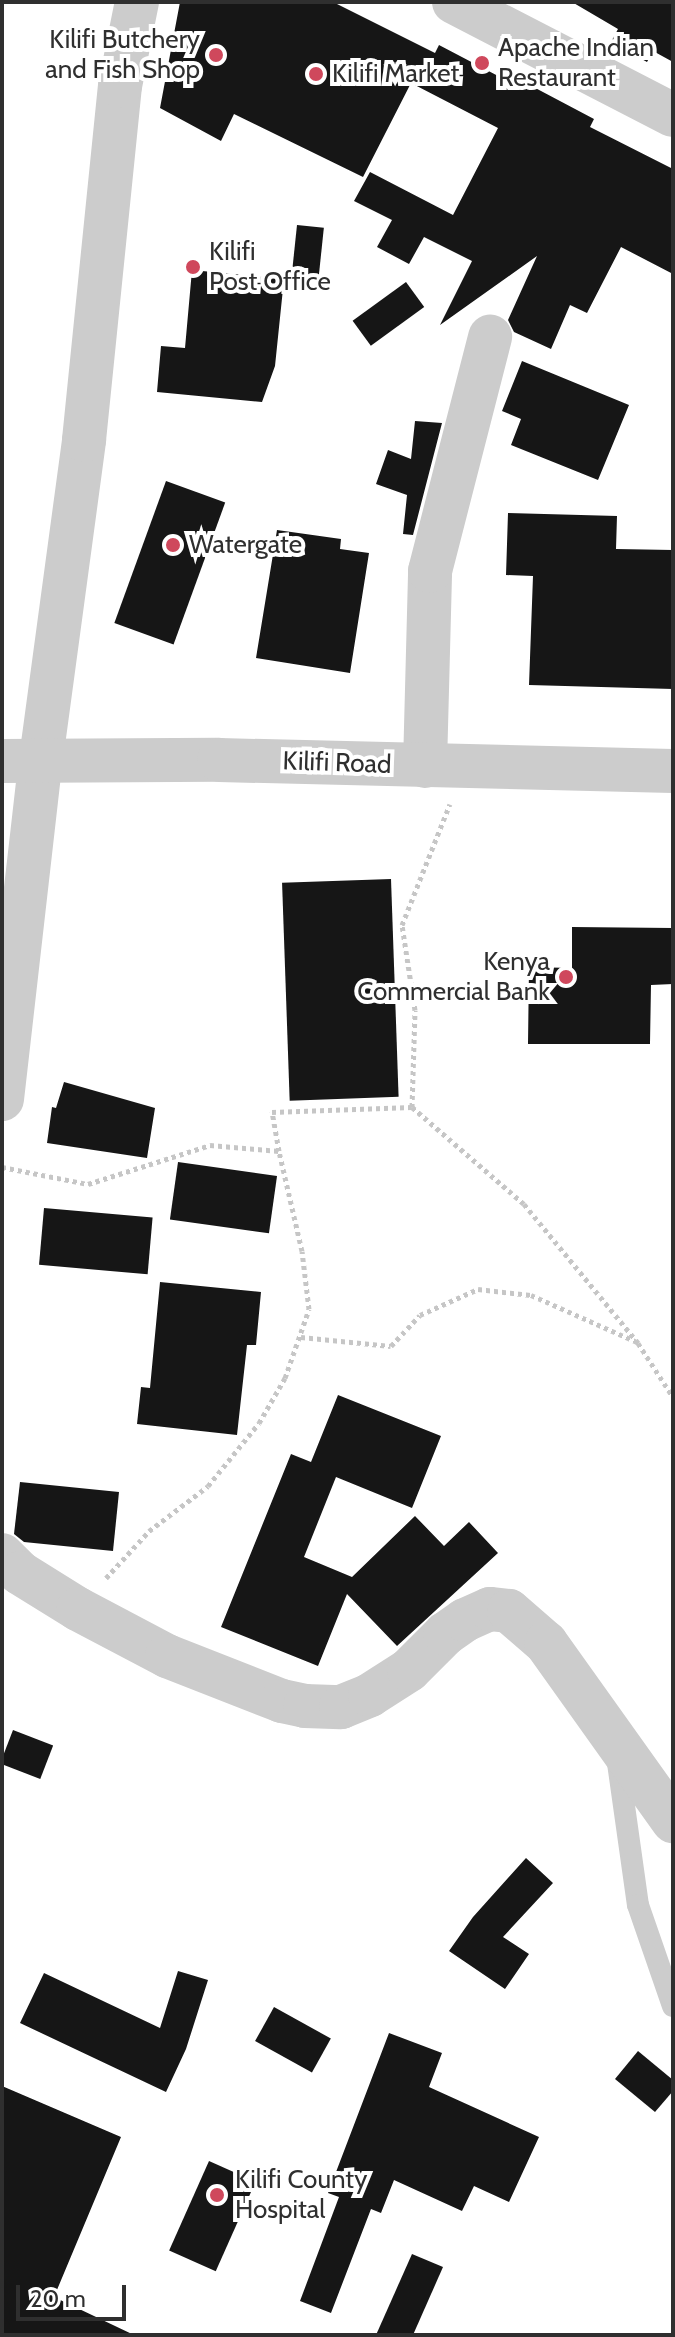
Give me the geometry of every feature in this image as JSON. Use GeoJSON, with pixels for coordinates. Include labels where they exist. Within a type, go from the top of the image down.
{"type":"FeatureCollection","features":[{"type":"Feature","properties":{"kind":"street"},"geometry":{"type":"LineString","coordinates":[[2,1099],[22,760],[84,440],[120,86],[137,2]]}},
{"type":"Feature","properties":{"kind":"street"},"geometry":{"type":"LineString","coordinates":[[454,2],[673,115]]}},
{"type":"Feature","properties":{"kind":"street"},"geometry":{"type":"LineString","coordinates":[[445,766],[430,571],[490,337]]}},
{"type":"Feature","properties":{"kind":"street","name":"Kilifi Road"},"geometry":{"type":"LineString","coordinates":[[22,760],[673,771]]}},
{"type":"Feature","properties":{"kind":"street"},"geometry":{"type":"LineString","coordinates":[[2,1555],[20,1573],[78,1609],[167,1656],[282,1701],[341,1707],[370,1695],[409,1670],[445,1634],[465,1620],[490,1609],[509,1611],[546,1643],[673,1821]]}},
{"type":"Feature","properties":{"kind":"lane"},"geometry":{"type":"LineString","coordinates":[[614,1739],[638,1905],[673,2006]]}},
{"type":"Feature","properties":{"kind":"path"},"geometry":{"type":"LineString","coordinates":[[412,1107],[415,1010],[402,925],[445,766]]}},
{"type":"Feature","properties":{"kind":"path"},"geometry":{"type":"LineString","coordinates":[[78,1609],[149,1531],[208,1486],[259,1423],[285,1378],[309,1309],[302,1251],[272,1112],[412,1107],[524,1204],[638,1343],[673,1397]]}},
{"type":"Feature","properties":{"kind":"path"},"geometry":{"type":"LineString","coordinates":[[2,1167],[88,1184],[210,1145],[279,1151]]}},
{"type":"Feature","properties":{"kind":"path"},"geometry":{"type":"LineString","coordinates":[[300,1337],[391,1346],[420,1315],[478,1289],[531,1295],[638,1343]]}},
{"type":"Feature","properties":{"kind":"building"},"geometry":{"type":"Polygon","coordinates":[[[180,2],[333,2],[435,53],[439,45],[521,88],[524,82],[594,119],[590,127],[673,169],[673,274],[621,247],[587,313],[570,305],[551,349],[514,332],[508,320],[537,256],[440,325],[472,261],[424,237],[409,264],[377,247],[392,220],[354,201],[370,172],[453,215],[498,128],[411,83],[363,177],[234,114],[221,141],[160,108],[180,2]]]}},
{"type":"Feature","properties":{"kind":"building"},"geometry":{"type":"Polygon","coordinates":[[[572,2],[673,2],[673,62],[653,51],[647,62],[611,42],[618,29],[572,2]]]}},
{"type":"Feature","properties":{"kind":"building"},"geometry":{"type":"Polygon","coordinates":[[[297,225],[324,228],[318,281],[291,278],[297,225]]]}},
{"type":"Feature","properties":{"kind":"building"},"geometry":{"type":"Polygon","coordinates":[[[192,270],[284,279],[275,366],[262,402],[157,392],[161,346],[185,348],[192,270]]]}},
{"type":"Feature","properties":{"kind":"building"},"geometry":{"type":"Polygon","coordinates":[[[406,282],[424,307],[371,346],[353,321],[406,282]]]}},
{"type":"Feature","properties":{"kind":"building"},"geometry":{"type":"Polygon","coordinates":[[[522,361],[629,405],[598,480],[511,445],[521,419],[502,411],[522,361]]]}},
{"type":"Feature","properties":{"kind":"building"},"geometry":{"type":"Polygon","coordinates":[[[415,421],[442,423],[413,535],[403,534],[407,495],[376,484],[388,450],[411,459],[415,421]]]}},
{"type":"Feature","properties":{"kind":"building"},"geometry":{"type":"Polygon","coordinates":[[[166,481],[225,503],[174,644],[114,623],[166,481]]]}},
{"type":"Feature","properties":{"kind":"building"},"geometry":{"type":"Polygon","coordinates":[[[508,513],[617,516],[616,549],[673,550],[673,689],[529,685],[533,576],[506,575],[508,513]]]}},
{"type":"Feature","properties":{"kind":"building"},"geometry":{"type":"Polygon","coordinates":[[[277,530],[341,539],[340,549],[369,553],[350,673],[256,658],[277,530]]]}},
{"type":"Feature","properties":{"kind":"building"},"geometry":{"type":"Polygon","coordinates":[[[391,879],[399,1097],[290,1101],[282,883],[391,879]]]}},
{"type":"Feature","properties":{"kind":"building"},"geometry":{"type":"Polygon","coordinates":[[[572,927],[673,928],[673,984],[651,985],[650,1044],[528,1044],[529,967],[572,968],[572,927]]]}},
{"type":"Feature","properties":{"kind":"building"},"geometry":{"type":"Polygon","coordinates":[[[64,1082],[155,1108],[147,1158],[47,1143],[52,1107],[56,1108],[64,1082]]]}},
{"type":"Feature","properties":{"kind":"building"},"geometry":{"type":"Polygon","coordinates":[[[178,1162],[277,1176],[269,1233],[170,1219],[178,1162]]]}},
{"type":"Feature","properties":{"kind":"building"},"geometry":{"type":"Polygon","coordinates":[[[44,1208],[153,1217],[148,1274],[39,1265],[44,1208]]]}},
{"type":"Feature","properties":{"kind":"building"},"geometry":{"type":"Polygon","coordinates":[[[160,1282],[261,1292],[256,1345],[247,1345],[237,1435],[137,1424],[141,1387],[150,1388],[160,1282]]]}},
{"type":"Feature","properties":{"kind":"building"},"geometry":{"type":"Polygon","coordinates":[[[338,1395],[441,1436],[412,1508],[336,1477],[304,1557],[352,1577],[415,1516],[444,1546],[469,1522],[498,1553],[397,1646],[347,1594],[318,1666],[221,1627],[291,1454],[311,1462],[338,1395]]]}},
{"type":"Feature","properties":{"kind":"building"},"geometry":{"type":"Polygon","coordinates":[[[20,1482],[119,1492],[113,1551],[24,1542],[14,1534],[20,1482]]]}},
{"type":"Feature","properties":{"kind":"building"},"geometry":{"type":"Polygon","coordinates":[[[13,1730],[53,1745],[40,1779],[2,1764],[13,1730]]]}},
{"type":"Feature","properties":{"kind":"building"},"geometry":{"type":"Polygon","coordinates":[[[526,1858],[553,1883],[503,1937],[529,1954],[505,1989],[449,1951],[473,1917],[526,1858]]]}},
{"type":"Feature","properties":{"kind":"building"},"geometry":{"type":"Polygon","coordinates":[[[178,1971],[208,1980],[186,2049],[166,2092],[20,2023],[44,1973],[160,2028],[178,1971]]]}},
{"type":"Feature","properties":{"kind":"building"},"geometry":{"type":"Polygon","coordinates":[[[274,2007],[331,2039],[312,2073],[255,2041],[274,2007]]]}},
{"type":"Feature","properties":{"kind":"building"},"geometry":{"type":"Polygon","coordinates":[[[389,2033],[442,2053],[429,2087],[539,2137],[509,2202],[474,2186],[462,2211],[394,2180],[381,2213],[371,2209],[331,2313],[300,2301],[339,2197],[328,2193],[389,2033]]]}},
{"type":"Feature","properties":{"kind":"building"},"geometry":{"type":"Polygon","coordinates":[[[638,2051],[673,2080],[673,2091],[655,2112],[615,2079],[638,2051]]]}},
{"type":"Feature","properties":{"kind":"building"},"geometry":{"type":"Polygon","coordinates":[[[2,2086],[121,2137],[54,2297],[134,2335],[2,2335],[2,2086]]]}},
{"type":"Feature","properties":{"kind":"building"},"geometry":{"type":"Polygon","coordinates":[[[209,2161],[256,2182],[216,2271],[169,2251],[209,2161]]]}},
{"type":"Feature","properties":{"kind":"building"},"geometry":{"type":"Polygon","coordinates":[[[412,2254],[443,2267],[413,2335],[376,2335],[412,2254]]]}},
{"type":"Feature","properties":{"kind":"place","name":"Kilifi Butchery and Fish Shop"},"geometry":{"type":"Point","coordinates":[216,55]}},
{"type":"Feature","properties":{"kind":"place","name":"Apache Indian Restaurant"},"geometry":{"type":"Point","coordinates":[482,63]}},
{"type":"Feature","properties":{"kind":"place","name":"Kilifi Market"},"geometry":{"type":"Point","coordinates":[316,74]}},
{"type":"Feature","properties":{"kind":"place","name":"Kilifi Post Office"},"geometry":{"type":"Point","coordinates":[193,267]}},
{"type":"Feature","properties":{"kind":"place","name":"Watergate"},"geometry":{"type":"Point","coordinates":[173,545]}},
{"type":"Feature","properties":{"kind":"place","name":"Kenya Commercial Bank"},"geometry":{"type":"Point","coordinates":[566,977]}},
{"type":"Feature","properties":{"kind":"place","name":"Kilifi County Hospital"},"geometry":{"type":"Point","coordinates":[217,2195]}}]}
